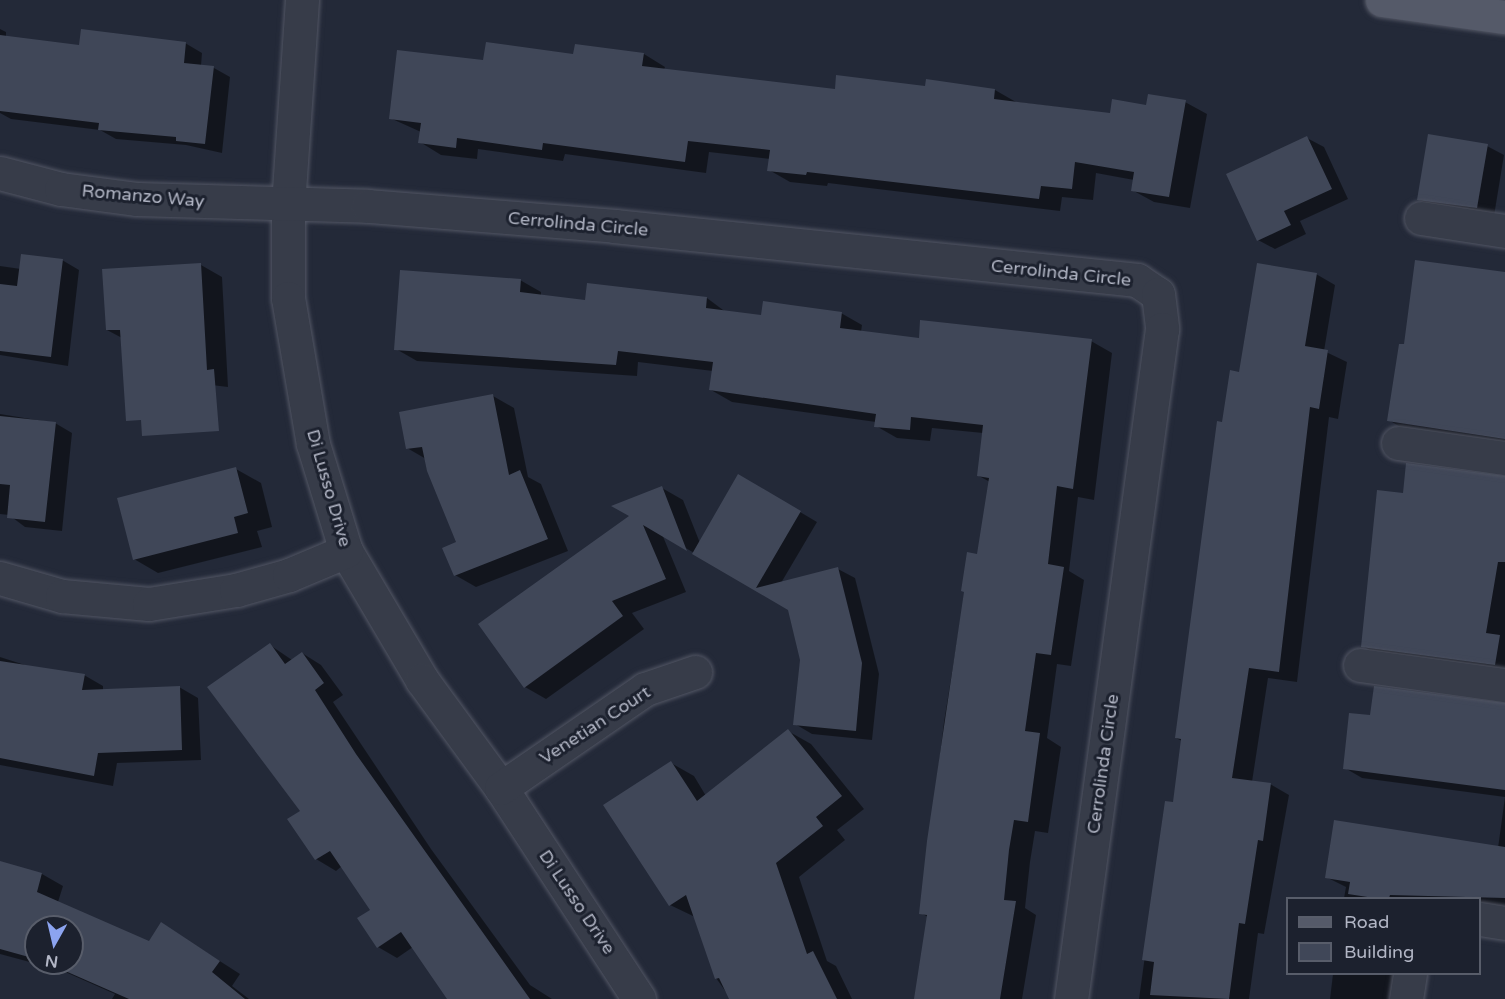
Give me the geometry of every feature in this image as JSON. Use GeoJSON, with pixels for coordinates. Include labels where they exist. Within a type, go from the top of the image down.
{"type":"FeatureCollection","features":[{"type":"Feature","properties":{"kind":"main road"},"geometry":{"type":"LineString","coordinates":[[1382,0],[1505,17]]}},
{"type":"Feature","properties":{"kind":"street","name":"Di Lusso Drive"},"geometry":{"type":"LineString","coordinates":[[302,0],[288,204],[288,298],[313,444],[346,551],[422,680],[501,788],[639,999]]}},
{"type":"Feature","properties":{"kind":"street","name":"Romanzo Way"},"geometry":{"type":"LineString","coordinates":[[0,173],[61,189],[137,199],[288,204]]}},
{"type":"Feature","properties":{"kind":"street","name":"Cerrolinda Circle"},"geometry":{"type":"LineString","coordinates":[[288,204],[368,206],[614,226],[1137,280],[1158,294],[1162,329],[1071,999]]}},
{"type":"Feature","properties":{"kind":"street"},"geometry":{"type":"LineString","coordinates":[[1421,218],[1505,231]]}},
{"type":"Feature","properties":{"kind":"street"},"geometry":{"type":"LineString","coordinates":[[1398,442],[1505,458]]}},
{"type":"Feature","properties":{"kind":"street"},"geometry":{"type":"LineString","coordinates":[[0,579],[62,596],[149,604],[236,590],[290,575],[346,551]]}},
{"type":"Feature","properties":{"kind":"street"},"geometry":{"type":"LineString","coordinates":[[1360,665],[1505,685]]}},
{"type":"Feature","properties":{"kind":"street","name":"Venetian Court"},"geometry":{"type":"LineString","coordinates":[[501,788],[645,689],[694,672]]}},
{"type":"Feature","properties":{"kind":"street"},"geometry":{"type":"LineString","coordinates":[[1481,919],[1505,923]]}},
{"type":"Feature","properties":{"kind":"street"},"geometry":{"type":"LineString","coordinates":[[1406,999],[1410,975]]}},
{"type":"Feature","properties":{"kind":"building"},"geometry":{"type":"Polygon","coordinates":[[[81,29],[186,42],[184,63],[214,66],[205,144],[176,141],[176,137],[98,130],[99,123],[0,111],[0,35],[79,45],[81,29]]]}},
{"type":"Feature","properties":{"kind":"building"},"geometry":{"type":"Polygon","coordinates":[[[486,42],[573,54],[575,44],[644,53],[642,66],[835,89],[836,75],[925,86],[926,79],[995,89],[994,99],[1110,113],[1112,99],[1146,105],[1148,94],[1186,100],[1169,197],[1131,191],[1134,172],[1075,162],[1072,189],[1041,186],[1039,199],[807,172],[806,175],[767,171],[770,150],[688,141],[685,162],[543,143],[542,150],[457,138],[456,148],[418,143],[421,123],[389,119],[397,50],[483,60],[486,42]]]}},
{"type":"Feature","properties":{"kind":"building"},"geometry":{"type":"Polygon","coordinates":[[[1428,134],[1488,144],[1477,208],[1417,200],[1428,134]]]}},
{"type":"Feature","properties":{"kind":"building"},"geometry":{"type":"Polygon","coordinates":[[[1307,136],[1332,189],[1284,211],[1291,225],[1257,241],[1226,174],[1307,136]]]}},
{"type":"Feature","properties":{"kind":"building"},"geometry":{"type":"Polygon","coordinates":[[[21,254],[63,259],[51,357],[0,351],[0,284],[17,286],[21,254]]]}},
{"type":"Feature","properties":{"kind":"building"},"geometry":{"type":"Polygon","coordinates":[[[1415,260],[1505,272],[1505,439],[1387,421],[1399,344],[1404,344],[1415,260]]]}},
{"type":"Feature","properties":{"kind":"building"},"geometry":{"type":"Polygon","coordinates":[[[201,263],[207,370],[214,369],[219,431],[142,436],[141,420],[126,421],[120,330],[106,330],[102,269],[201,263]]]}},
{"type":"Feature","properties":{"kind":"building"},"geometry":{"type":"Polygon","coordinates":[[[1257,263],[1317,273],[1305,346],[1328,350],[1319,409],[1310,407],[1279,672],[1249,668],[1232,778],[1271,783],[1263,841],[1258,840],[1245,924],[1239,923],[1229,999],[1150,995],[1154,962],[1142,960],[1165,801],[1173,802],[1181,739],[1175,738],[1217,421],[1222,422],[1230,370],[1239,372],[1257,263]]]}},
{"type":"Feature","properties":{"kind":"building"},"geometry":{"type":"Polygon","coordinates":[[[400,270],[521,279],[520,292],[585,300],[587,283],[707,297],[706,308],[761,315],[763,301],[842,312],[840,328],[919,338],[920,320],[1092,339],[1073,489],[1057,486],[1048,564],[1064,567],[1051,655],[1036,653],[1025,731],[1040,733],[1028,822],[1014,820],[1009,850],[1004,900],[1016,901],[1000,999],[914,999],[927,915],[919,914],[927,841],[964,592],[961,591],[967,552],[977,554],[989,478],[977,476],[983,425],[911,417],[910,430],[874,427],[876,414],[709,390],[713,362],[618,351],[616,365],[394,350],[400,270]]]}},
{"type":"Feature","properties":{"kind":"building"},"geometry":{"type":"Polygon","coordinates":[[[493,394],[509,475],[520,470],[548,539],[454,576],[442,548],[456,542],[427,471],[422,447],[406,449],[399,412],[493,394]]]}},
{"type":"Feature","properties":{"kind":"building"},"geometry":{"type":"Polygon","coordinates":[[[0,416],[56,422],[45,522],[7,518],[10,485],[0,484],[0,416]]]}},
{"type":"Feature","properties":{"kind":"building"},"geometry":{"type":"Polygon","coordinates":[[[1406,463],[1505,476],[1505,562],[1498,562],[1486,633],[1500,635],[1495,665],[1361,647],[1377,490],[1403,493],[1406,463]]]}},
{"type":"Feature","properties":{"kind":"building"},"geometry":{"type":"Polygon","coordinates":[[[236,467],[248,513],[234,517],[238,533],[133,560],[117,498],[236,467]]]}},
{"type":"Feature","properties":{"kind":"building"},"geometry":{"type":"Polygon","coordinates":[[[738,474],[801,511],[756,588],[838,567],[862,663],[856,731],[793,725],[800,660],[788,610],[692,554],[738,474]]]}},
{"type":"Feature","properties":{"kind":"building"},"geometry":{"type":"Polygon","coordinates":[[[662,486],[687,551],[643,525],[666,579],[612,601],[623,616],[524,688],[478,624],[629,516],[611,506],[662,486]]]}},
{"type":"Feature","properties":{"kind":"building"},"geometry":{"type":"Polygon","coordinates":[[[270,643],[285,664],[302,652],[324,683],[315,690],[356,754],[530,999],[447,999],[401,932],[377,948],[357,918],[370,910],[330,851],[315,860],[287,819],[300,811],[207,687],[270,643]]]}},
{"type":"Feature","properties":{"kind":"building"},"geometry":{"type":"Polygon","coordinates":[[[0,661],[85,674],[82,690],[180,686],[182,750],[98,753],[94,776],[0,758],[0,661]]]}},
{"type":"Feature","properties":{"kind":"building"},"geometry":{"type":"Polygon","coordinates":[[[1374,686],[1505,703],[1505,790],[1343,769],[1349,713],[1370,715],[1374,686]]]}},
{"type":"Feature","properties":{"kind":"building"},"geometry":{"type":"Polygon","coordinates":[[[788,729],[842,796],[816,817],[823,826],[776,863],[807,954],[813,951],[837,999],[729,999],[719,978],[715,979],[686,895],[669,906],[603,805],[671,761],[697,801],[788,729]]]}},
{"type":"Feature","properties":{"kind":"building"},"geometry":{"type":"Polygon","coordinates":[[[1334,820],[1505,847],[1505,898],[1390,895],[1389,897],[1368,897],[1348,894],[1350,882],[1325,878],[1334,820]]]}},
{"type":"Feature","properties":{"kind":"building"},"geometry":{"type":"Polygon","coordinates":[[[0,861],[42,873],[37,892],[149,941],[161,922],[220,961],[212,972],[245,999],[129,999],[74,975],[84,975],[84,915],[24,915],[24,956],[0,949],[0,861]]]}}]}
